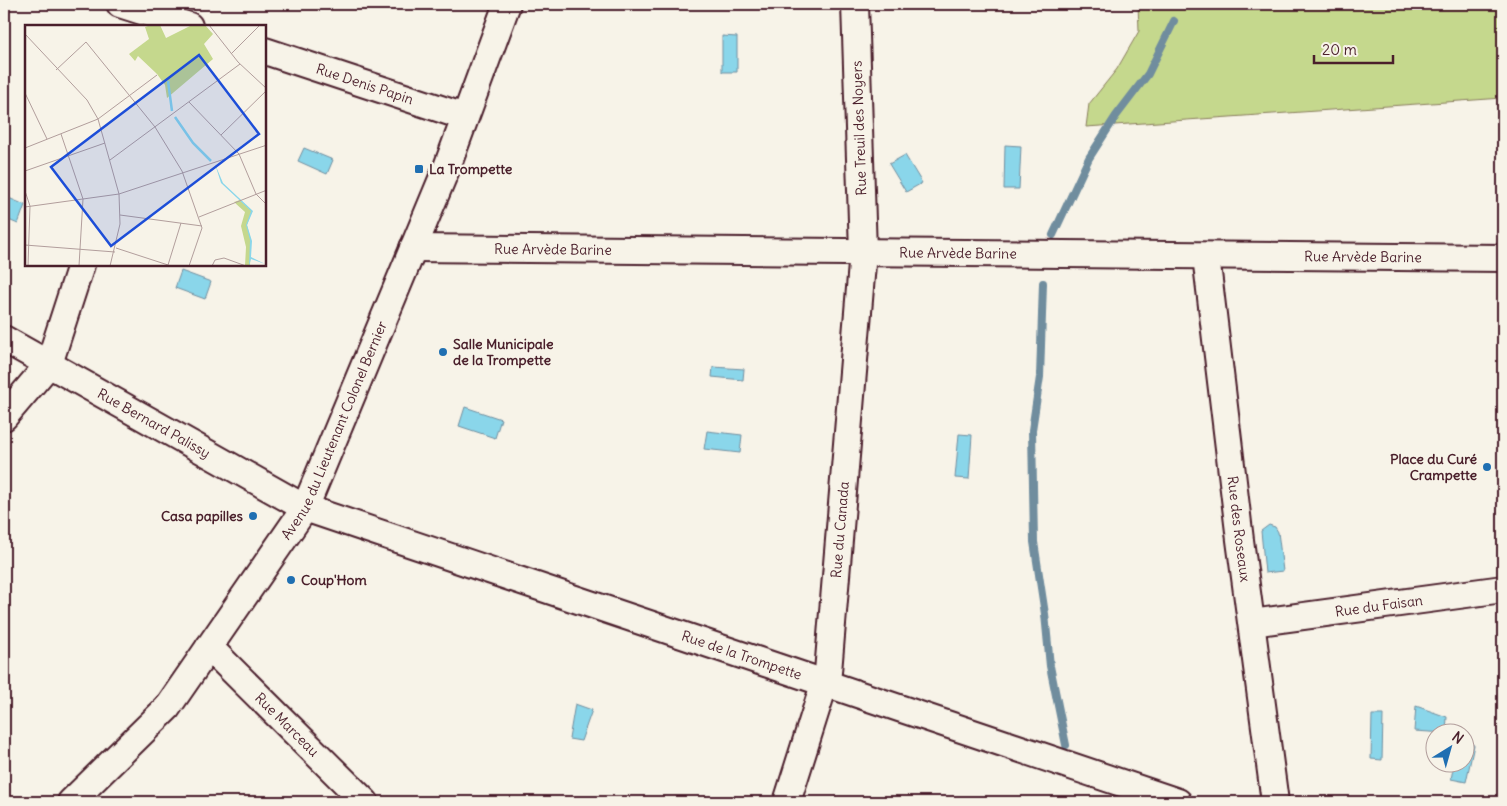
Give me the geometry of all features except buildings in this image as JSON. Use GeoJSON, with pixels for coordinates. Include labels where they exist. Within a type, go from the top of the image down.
{"type":"FeatureCollection","features":[{"type":"Feature","properties":{"kind":"street"},"geometry":{"type":"LineString","coordinates":[[120,4],[186,25]]}},
{"type":"Feature","properties":{"kind":"street","name":"Avenue du Lieutenant Colonel Bernier"},"geometry":{"type":"LineString","coordinates":[[71,802],[167,708],[305,508],[413,248],[507,4]]}},
{"type":"Feature","properties":{"kind":"street","name":"Rue Treuil des Noyers"},"geometry":{"type":"LineString","coordinates":[[855,4],[863,252]]}},
{"type":"Feature","properties":{"kind":"street","name":"Rue Denis Papin"},"geometry":{"type":"LineString","coordinates":[[266,51],[465,116]]}},
{"type":"Feature","properties":{"kind":"street","name":"Rue Arvède Barine"},"geometry":{"type":"LineString","coordinates":[[413,248],[1503,258]]}},
{"type":"Feature","properties":{"kind":"street","name":"Rue du Canada"},"geometry":{"type":"LineString","coordinates":[[787,802],[828,672],[863,252]]}},
{"type":"Feature","properties":{"kind":"street","name":"Rue des Roseaux"},"geometry":{"type":"LineString","coordinates":[[1206,256],[1240,540],[1275,802]]}},
{"type":"Feature","properties":{"kind":"street"},"geometry":{"type":"LineString","coordinates":[[4,417],[49,364],[81,266]]}},
{"type":"Feature","properties":{"kind":"street","name":"Rue Bernard Palissy"},"geometry":{"type":"LineString","coordinates":[[4,339],[305,508]]}},
{"type":"Feature","properties":{"kind":"street","name":"Rue de la Trompette"},"geometry":{"type":"LineString","coordinates":[[305,508],[1178,802]]}},
{"type":"Feature","properties":{"kind":"street","name":"Rue du Faisan"},"geometry":{"type":"LineString","coordinates":[[1252,623],[1503,589]]}},
{"type":"Feature","properties":{"kind":"street","name":"Rue Marceau"},"geometry":{"type":"LineString","coordinates":[[210,647],[365,802]]}},
{"type":"Feature","properties":{"kind":"green space"},"geometry":{"type":"Polygon","coordinates":[[[1138,4],[1503,4],[1503,98],[1086,127],[1089,104],[1117,69],[1139,31],[1138,4]]]}},
{"type":"Feature","properties":{"kind":"water"},"geometry":{"type":"Polygon","coordinates":[[[722,36],[737,37],[737,72],[722,72],[722,36]]]}},
{"type":"Feature","properties":{"kind":"water"},"geometry":{"type":"Polygon","coordinates":[[[1005,145],[1021,146],[1019,189],[1004,189],[1005,145]]]}},
{"type":"Feature","properties":{"kind":"water"},"geometry":{"type":"Polygon","coordinates":[[[304,148],[333,160],[327,174],[298,161],[304,148]]]}},
{"type":"Feature","properties":{"kind":"water"},"geometry":{"type":"Polygon","coordinates":[[[905,155],[922,183],[906,192],[889,164],[905,155]]]}},
{"type":"Feature","properties":{"kind":"water"},"geometry":{"type":"Polygon","coordinates":[[[4,196],[25,205],[18,224],[4,218],[4,196]]]}},
{"type":"Feature","properties":{"kind":"water"},"geometry":{"type":"Polygon","coordinates":[[[181,271],[211,282],[205,299],[175,288],[181,271]]]}},
{"type":"Feature","properties":{"kind":"water"},"geometry":{"type":"Polygon","coordinates":[[[713,367],[744,369],[743,380],[712,377],[713,367]]]}},
{"type":"Feature","properties":{"kind":"water"},"geometry":{"type":"Polygon","coordinates":[[[465,407],[501,419],[495,438],[459,426],[465,407]]]}},
{"type":"Feature","properties":{"kind":"water"},"geometry":{"type":"Polygon","coordinates":[[[707,431],[742,435],[740,453],[704,449],[707,431]]]}},
{"type":"Feature","properties":{"kind":"water"},"geometry":{"type":"Polygon","coordinates":[[[959,434],[972,435],[969,479],[955,478],[959,434]]]}},
{"type":"Feature","properties":{"kind":"water"},"geometry":{"type":"Polygon","coordinates":[[[1269,525],[1275,527],[1278,532],[1283,571],[1265,573],[1261,531],[1269,525]]]}},
{"type":"Feature","properties":{"kind":"water"},"geometry":{"type":"Polygon","coordinates":[[[575,704],[592,710],[581,741],[569,739],[575,704]]]}},
{"type":"Feature","properties":{"kind":"water"},"geometry":{"type":"Polygon","coordinates":[[[1416,706],[1447,717],[1447,724],[1424,724],[1424,732],[1414,731],[1416,706]]]}},
{"type":"Feature","properties":{"kind":"water"},"geometry":{"type":"Polygon","coordinates":[[[1372,715],[1383,715],[1382,760],[1371,759],[1372,715]]]}},
{"type":"Feature","properties":{"kind":"water"},"geometry":{"type":"Polygon","coordinates":[[[1452,774],[1468,774],[1466,782],[1451,779],[1452,774]]]}},
{"type":"Feature","properties":{"kind":"waterway"},"geometry":{"type":"LineString","coordinates":[[1053,235],[1089,158],[1116,116],[1148,74],[1174,21]]}},
{"type":"Feature","properties":{"kind":"waterway"},"geometry":{"type":"LineString","coordinates":[[1043,283],[1040,377],[1032,430],[1034,542],[1045,614],[1050,666],[1066,745]]}},
{"type":"Feature","properties":{"kind":"place","name":"La Trompette"},"geometry":{"type":"Point","coordinates":[419,169]}},
{"type":"Feature","properties":{"kind":"place","name":"Salle Municipale de la Trompette"},"geometry":{"type":"Point","coordinates":[443,352]}},
{"type":"Feature","properties":{"kind":"place","name":"Place du Curé Crampette"},"geometry":{"type":"Point","coordinates":[1487,467]}},
{"type":"Feature","properties":{"kind":"place","name":"Casa papilles"},"geometry":{"type":"Point","coordinates":[253,516]}},
{"type":"Feature","properties":{"kind":"place","name":"Coup'Hom"},"geometry":{"type":"Point","coordinates":[291,580]}}]}
